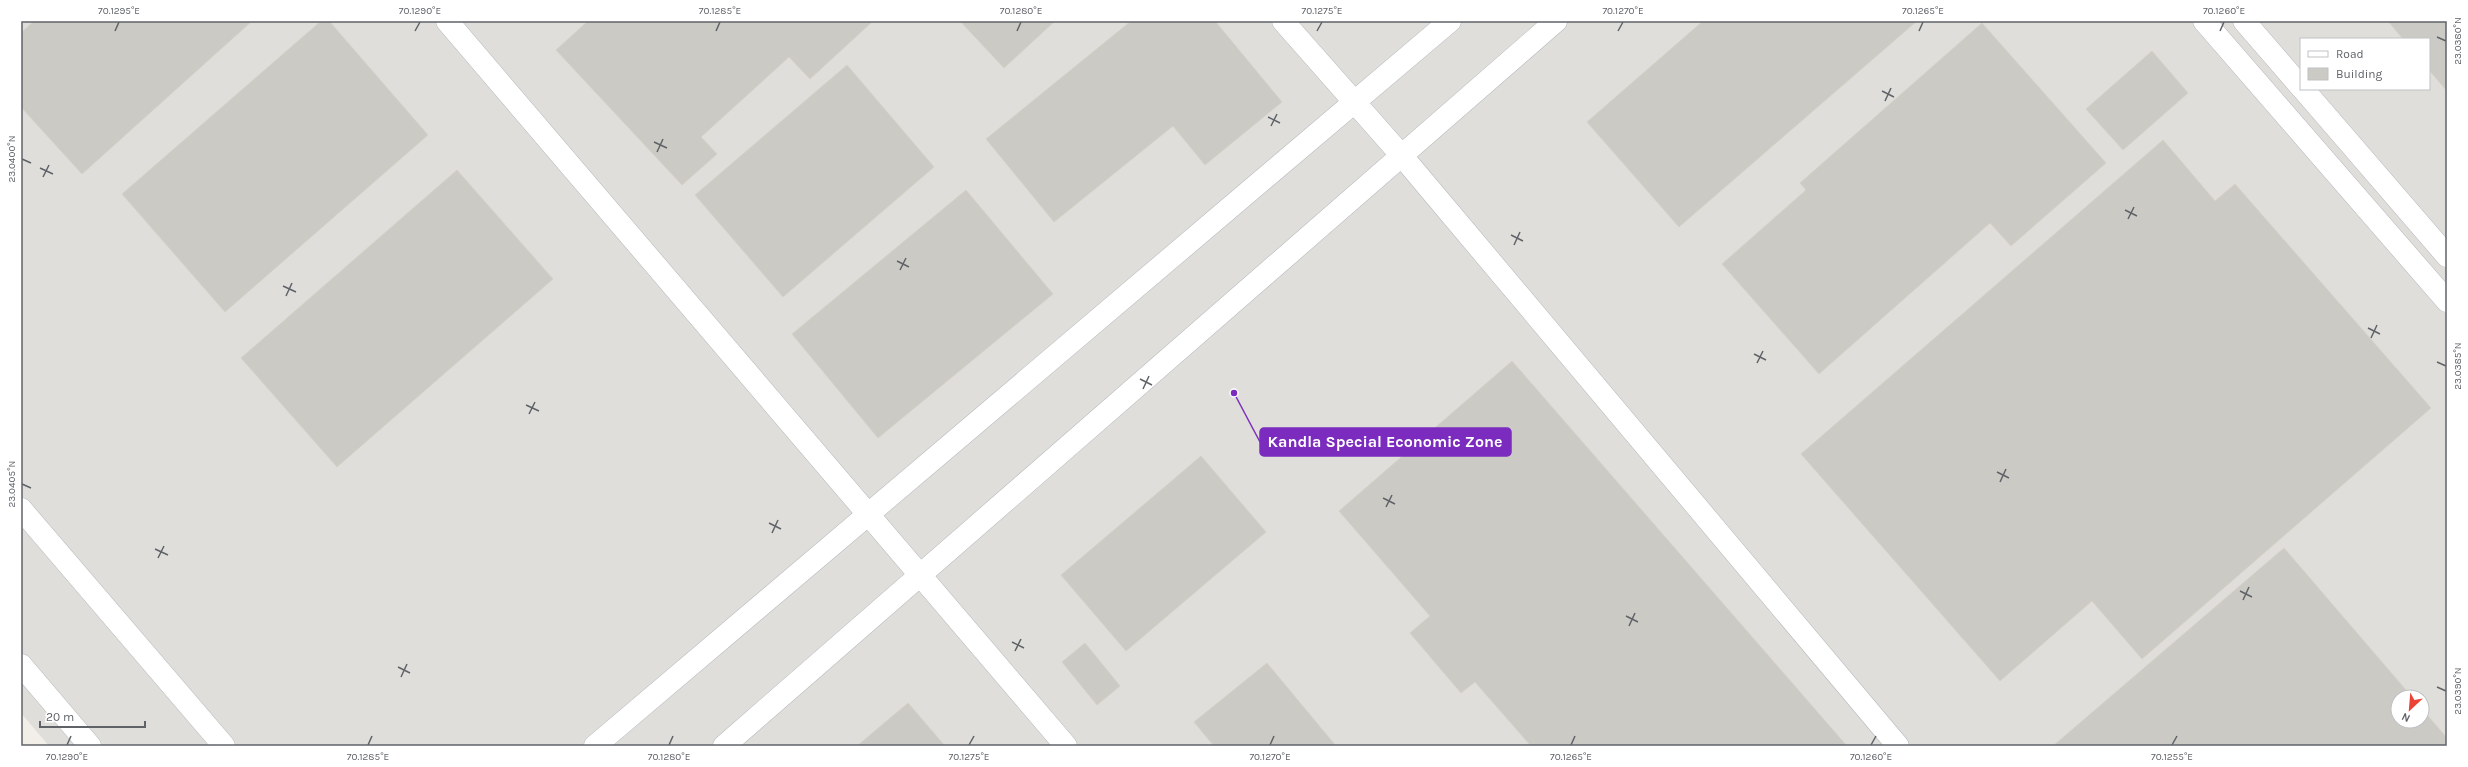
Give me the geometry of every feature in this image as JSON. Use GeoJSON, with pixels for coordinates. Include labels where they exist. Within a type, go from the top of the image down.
{"type":"FeatureCollection","features":[{"type":"Feature","properties":{"kind":"street"},"geometry":{"type":"LineString","coordinates":[[447,21],[1066,746]]}},
{"type":"Feature","properties":{"kind":"street"},"geometry":{"type":"LineString","coordinates":[[1283,21],[1402,156],[1898,746]]}},
{"type":"Feature","properties":{"kind":"street"},"geometry":{"type":"LineString","coordinates":[[596,746],[1450,21]]}},
{"type":"Feature","properties":{"kind":"street"},"geometry":{"type":"LineString","coordinates":[[724,746],[1556,21]]}},
{"type":"Feature","properties":{"kind":"street"},"geometry":{"type":"LineString","coordinates":[[2204,21],[2447,301]]}},
{"type":"Feature","properties":{"kind":"street"},"geometry":{"type":"LineString","coordinates":[[2244,21],[2300,86]]}},
{"type":"Feature","properties":{"kind":"street"},"geometry":{"type":"LineString","coordinates":[[2304,90],[2447,256]]}},
{"type":"Feature","properties":{"kind":"street"},"geometry":{"type":"LineString","coordinates":[[21,509],[224,746]]}},
{"type":"Feature","properties":{"kind":"street"},"geometry":{"type":"LineString","coordinates":[[21,665],[90,746]]}},
{"type":"Feature","properties":{"kind":"shaded area"},"geometry":{"type":"Polygon","coordinates":[[[21,21],[2447,21],[2447,746],[49,746],[21,713],[21,21]]]}},
{"type":"Feature","properties":{"kind":"building"},"geometry":{"type":"Polygon","coordinates":[[[34,21],[252,21],[82,174],[21,107],[21,33],[34,21]]]}},
{"type":"Feature","properties":{"kind":"building"},"geometry":{"type":"Polygon","coordinates":[[[321,21],[329,21],[428,135],[225,312],[122,194],[321,21]]]}},
{"type":"Feature","properties":{"kind":"building"},"geometry":{"type":"Polygon","coordinates":[[[588,21],[873,21],[810,79],[789,57],[701,137],[717,154],[682,185],[556,50],[588,21]]]}},
{"type":"Feature","properties":{"kind":"building"},"geometry":{"type":"Polygon","coordinates":[[[960,21],[1055,21],[1004,68],[960,21]]]}},
{"type":"Feature","properties":{"kind":"building"},"geometry":{"type":"Polygon","coordinates":[[[1131,21],[1215,21],[1282,102],[1205,165],[1173,126],[1054,222],[986,139],[1131,21]]]}},
{"type":"Feature","properties":{"kind":"building"},"geometry":{"type":"Polygon","coordinates":[[[1703,21],[1917,21],[1679,227],[1587,122],[1703,21]]]}},
{"type":"Feature","properties":{"kind":"building"},"geometry":{"type":"Polygon","coordinates":[[[2388,21],[2447,21],[2447,91],[2430,71],[2430,38],[2402,38],[2388,21]]]}},
{"type":"Feature","properties":{"kind":"building"},"geometry":{"type":"Polygon","coordinates":[[[1982,23],[2106,163],[2011,246],[1990,223],[1819,374],[1722,264],[1806,190],[1800,183],[1982,23]]]}},
{"type":"Feature","properties":{"kind":"building"},"geometry":{"type":"Polygon","coordinates":[[[2152,51],[2188,93],[2123,150],[2086,109],[2152,51]]]}},
{"type":"Feature","properties":{"kind":"building"},"geometry":{"type":"Polygon","coordinates":[[[847,65],[934,167],[783,297],[695,195],[847,65]]]}},
{"type":"Feature","properties":{"kind":"building"},"geometry":{"type":"Polygon","coordinates":[[[2163,140],[2215,201],[2235,184],[2431,408],[2142,659],[2092,601],[2000,681],[1801,454],[2163,140]]]}},
{"type":"Feature","properties":{"kind":"building"},"geometry":{"type":"Polygon","coordinates":[[[457,170],[553,279],[337,467],[241,358],[457,170]]]}},
{"type":"Feature","properties":{"kind":"building"},"geometry":{"type":"Polygon","coordinates":[[[966,190],[1053,294],[878,438],[792,334],[966,190]]]}},
{"type":"Feature","properties":{"kind":"building"},"geometry":{"type":"Polygon","coordinates":[[[1512,361],[1847,746],[1531,746],[1475,682],[1461,693],[1410,633],[1430,616],[1339,511],[1512,361]]]}},
{"type":"Feature","properties":{"kind":"building"},"geometry":{"type":"Polygon","coordinates":[[[1201,456],[1266,532],[1126,651],[1061,575],[1201,456]]]}},
{"type":"Feature","properties":{"kind":"building"},"geometry":{"type":"Polygon","coordinates":[[[2284,548],[2405,689],[2390,689],[2390,729],[2430,729],[2430,718],[2447,738],[2447,746],[2053,746],[2284,548]]]}},
{"type":"Feature","properties":{"kind":"building"},"geometry":{"type":"Polygon","coordinates":[[[1085,643],[1120,686],[1097,705],[1062,662],[1085,643]]]}},
{"type":"Feature","properties":{"kind":"building"},"geometry":{"type":"Polygon","coordinates":[[[1267,663],[1336,746],[1214,746],[1194,722],[1267,663]]]}},
{"type":"Feature","properties":{"kind":"building"},"geometry":{"type":"Polygon","coordinates":[[[908,703],[945,746],[857,746],[908,703]]]}},
{"type":"Feature","properties":{"kind":"place","name":"Kandla Special Economic Zone"},"geometry":{"type":"Point","coordinates":[1234,393]}}]}
